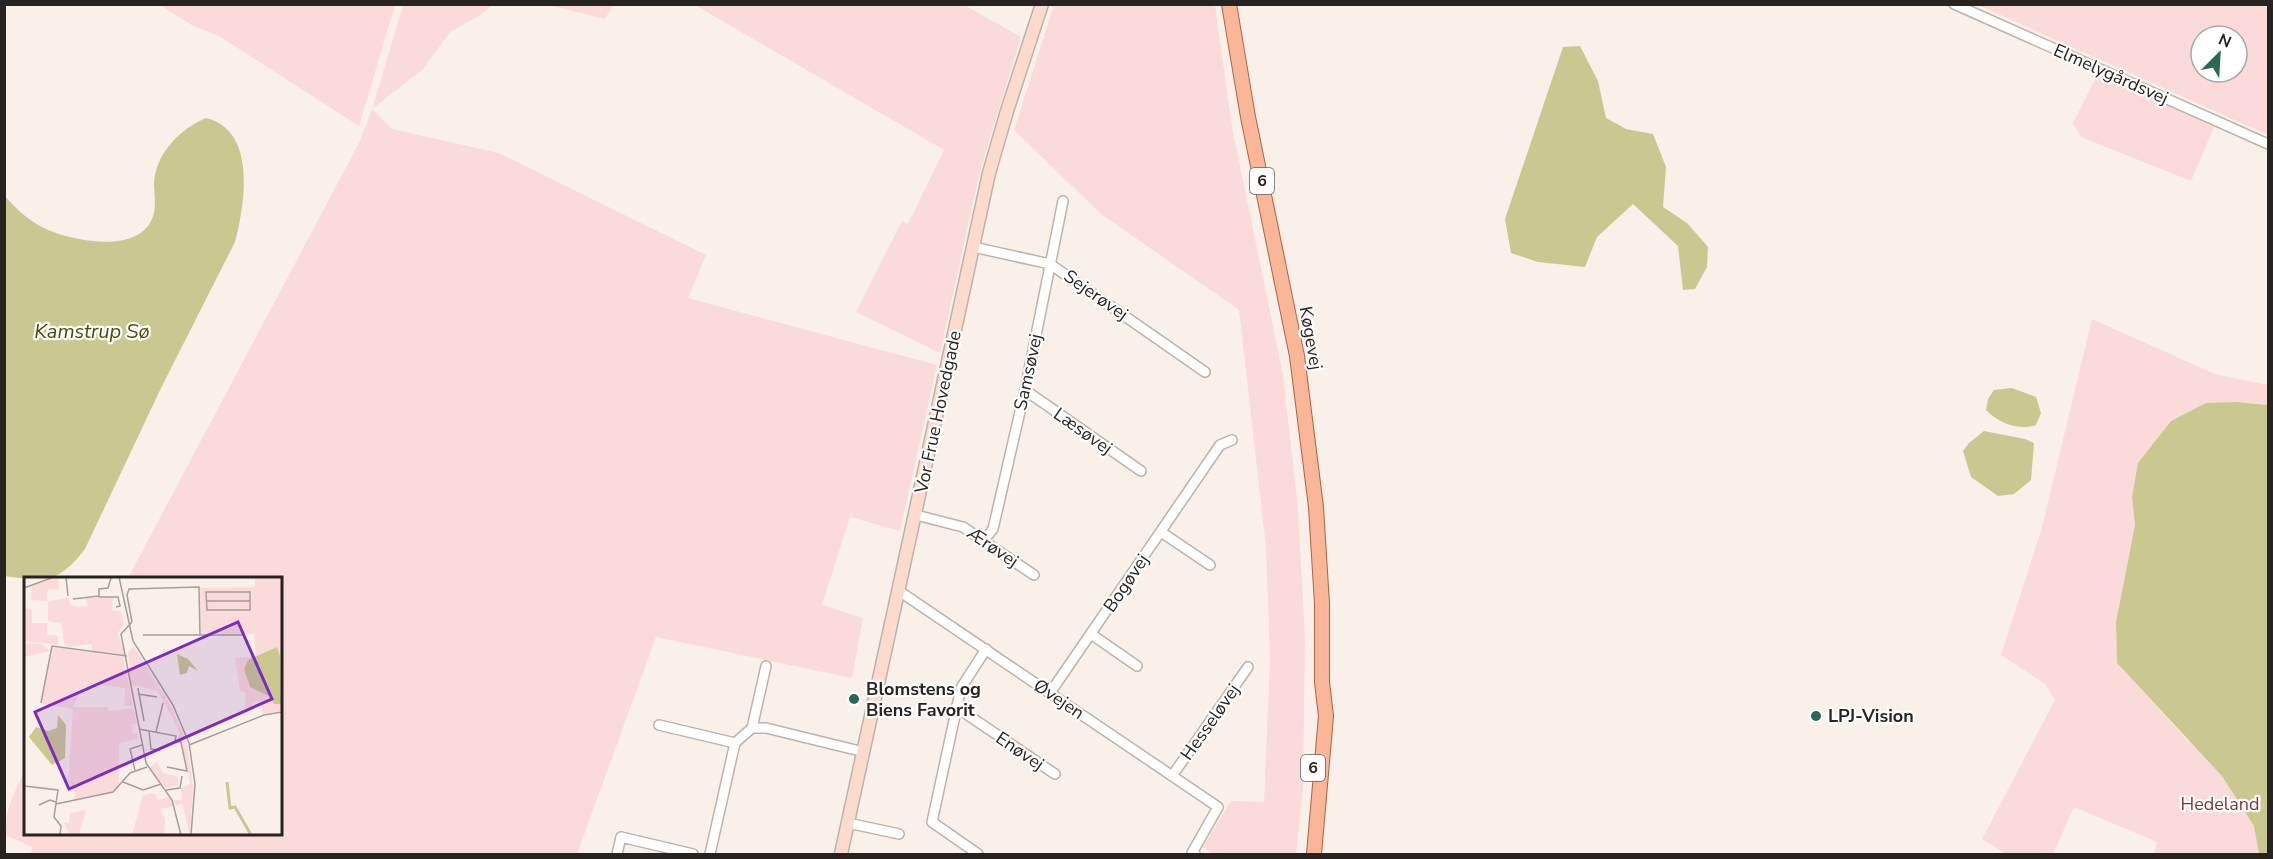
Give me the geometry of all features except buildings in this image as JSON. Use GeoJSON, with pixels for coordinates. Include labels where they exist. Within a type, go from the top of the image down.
{"type":"FeatureCollection","features":[{"type":"Feature","properties":{"kind":"main road","name":"Køgevej"},"geometry":{"type":"LineString","coordinates":[[1229,4],[1248,117],[1297,356],[1316,507],[1321,593],[1322,682],[1326,716],[1314,855]]}},
{"type":"Feature","properties":{"kind":"main road","name":"Køgevej"},"geometry":{"type":"LineString","coordinates":[[1305,855],[1322,682]]}},
{"type":"Feature","properties":{"kind":"street","name":"Vor Frue Hovedgade"},"geometry":{"type":"LineString","coordinates":[[845,854],[848,823],[993,160],[1042,4]]}},
{"type":"Feature","properties":{"kind":"street","name":"Elmelygårdsvej"},"geometry":{"type":"LineString","coordinates":[[1954,4],[2268,144]]}},
{"type":"Feature","properties":{"kind":"street","name":"Samsøvej"},"geometry":{"type":"LineString","coordinates":[[984,540],[993,529],[1025,390],[1063,201]]}},
{"type":"Feature","properties":{"kind":"street","name":"Sejerøvej"},"geometry":{"type":"LineString","coordinates":[[973,247],[1050,264],[1205,372]]}},
{"type":"Feature","properties":{"kind":"street","name":"Læsøvej"},"geometry":{"type":"LineString","coordinates":[[1025,390],[1141,471]]}},
{"type":"Feature","properties":{"kind":"street","name":"Bogøvej"},"geometry":{"type":"LineString","coordinates":[[1050,693],[1220,445],[1232,440]]}},
{"type":"Feature","properties":{"kind":"street","name":"Ærøvej"},"geometry":{"type":"LineString","coordinates":[[916,515],[963,527],[1034,575]]}},
{"type":"Feature","properties":{"kind":"street"},"geometry":{"type":"LineString","coordinates":[[1161,531],[1210,565]]}},
{"type":"Feature","properties":{"kind":"street","name":"Øvejen"},"geometry":{"type":"LineString","coordinates":[[899,591],[1218,807],[1192,853],[1195,855]]}},
{"type":"Feature","properties":{"kind":"street"},"geometry":{"type":"LineString","coordinates":[[1091,634],[1137,666]]}},
{"type":"Feature","properties":{"kind":"street"},"geometry":{"type":"LineString","coordinates":[[978,855],[932,822],[956,707],[968,676],[986,650]]}},
{"type":"Feature","properties":{"kind":"street"},"geometry":{"type":"LineString","coordinates":[[752,729],[766,666]]}},
{"type":"Feature","properties":{"kind":"street","name":"Hesseløvej"},"geometry":{"type":"LineString","coordinates":[[1172,776],[1248,667]]}},
{"type":"Feature","properties":{"kind":"street","name":"Enøvej"},"geometry":{"type":"LineString","coordinates":[[956,707],[1055,774]]}},
{"type":"Feature","properties":{"kind":"street"},"geometry":{"type":"LineString","coordinates":[[659,725],[735,743]]}},
{"type":"Feature","properties":{"kind":"street"},"geometry":{"type":"LineString","coordinates":[[710,855],[735,743],[752,729],[766,728],[864,752]]}},
{"type":"Feature","properties":{"kind":"street"},"geometry":{"type":"LineString","coordinates":[[848,823],[899,834]]}},
{"type":"Feature","properties":{"kind":"street"},"geometry":{"type":"LineString","coordinates":[[617,855],[621,837],[693,855]]}},
{"type":"Feature","properties":{"kind":"green space"},"geometry":{"type":"Polygon","coordinates":[[[395,4],[359,126],[219,36],[193,26],[160,5],[395,4]]]}},
{"type":"Feature","properties":{"kind":"green space"},"geometry":{"type":"Polygon","coordinates":[[[613,4],[605,19],[549,5],[613,4]]]}},
{"type":"Feature","properties":{"kind":"green space"},"geometry":{"type":"Polygon","coordinates":[[[403,5],[492,5],[479,16],[450,32],[423,69],[372,109],[403,5]]]}},
{"type":"Feature","properties":{"kind":"green space"},"geometry":{"type":"Polygon","coordinates":[[[695,5],[964,5],[1021,37],[980,171],[940,353],[856,312],[902,221],[908,224],[944,150],[695,5]]]}},
{"type":"Feature","properties":{"kind":"green space"},"geometry":{"type":"Polygon","coordinates":[[[1054,5],[1215,5],[1232,127],[1283,375],[1298,508],[1305,639],[1303,788],[1296,854],[1212,854],[1203,847],[1231,801],[1264,802],[1270,659],[1266,547],[1239,310],[1101,214],[1014,130],[1054,5]]]}},
{"type":"Feature","properties":{"kind":"green space"},"geometry":{"type":"Polygon","coordinates":[[[1978,5],[2268,5],[2268,135],[1978,5]]]}},
{"type":"Feature","properties":{"kind":"green space"},"geometry":{"type":"Polygon","coordinates":[[[2099,71],[2215,125],[2191,181],[2081,137],[2073,123],[2099,71]]]}},
{"type":"Feature","properties":{"kind":"green space"},"geometry":{"type":"Polygon","coordinates":[[[372,109],[392,129],[499,153],[706,255],[688,298],[937,365],[900,531],[850,517],[822,605],[863,618],[852,678],[656,637],[577,854],[31,854],[32,847],[5,835],[8,810],[24,773],[24,835],[282,835],[282,577],[129,577],[359,143],[372,109]]]}},
{"type":"Feature","properties":{"kind":"green space","name":"Hedeland"},"geometry":{"type":"Polygon","coordinates":[[[2092,319],[2215,374],[2268,385],[2268,405],[2236,402],[2171,421],[2139,463],[2132,497],[2135,525],[2116,622],[2117,663],[2189,742],[2268,493],[2268,854],[2154,854],[2157,842],[2074,807],[2053,854],[2006,854],[1982,839],[2055,700],[2045,684],[2001,655],[2042,527],[2092,319]]]}},
{"type":"Feature","properties":{"kind":"water"},"geometry":{"type":"Polygon","coordinates":[[[1580,46],[1598,81],[1606,118],[1626,129],[1653,134],[1666,167],[1663,207],[1687,223],[1708,247],[1707,267],[1695,289],[1683,290],[1678,246],[1633,204],[1597,237],[1585,267],[1538,262],[1511,253],[1505,219],[1563,47],[1580,46]]]}},
{"type":"Feature","properties":{"kind":"water","name":"Kamstrup Sø"},"geometry":{"type":"Polygon","coordinates":[[[206,118],[222,125],[233,137],[240,152],[244,189],[235,242],[161,388],[85,549],[67,568],[52,577],[5,576],[5,196],[30,220],[60,234],[104,242],[133,237],[144,230],[154,215],[154,183],[164,152],[179,135],[206,118]]]}},
{"type":"Feature","properties":{"kind":"water"},"geometry":{"type":"Polygon","coordinates":[[[2012,388],[2036,397],[2041,413],[2036,425],[2023,427],[2009,425],[1996,419],[1986,410],[1988,399],[1994,390],[2012,388]]]}},
{"type":"Feature","properties":{"kind":"water"},"geometry":{"type":"Polygon","coordinates":[[[2236,402],[2268,405],[2268,854],[2259,854],[2254,826],[2222,776],[2117,663],[2116,622],[2135,525],[2132,497],[2138,463],[2171,421],[2206,403],[2236,402]]]}},
{"type":"Feature","properties":{"kind":"water"},"geometry":{"type":"Polygon","coordinates":[[[1984,431],[2034,443],[2031,480],[2014,494],[1998,496],[1971,477],[1963,451],[1984,431]]]}},
{"type":"Feature","properties":{"kind":"place","name":"Blomstens og Biens Favorit"},"geometry":{"type":"Point","coordinates":[854,699]}},
{"type":"Feature","properties":{"kind":"place","name":"LPJ-Vision"},"geometry":{"type":"Point","coordinates":[1816,716]}}]}
